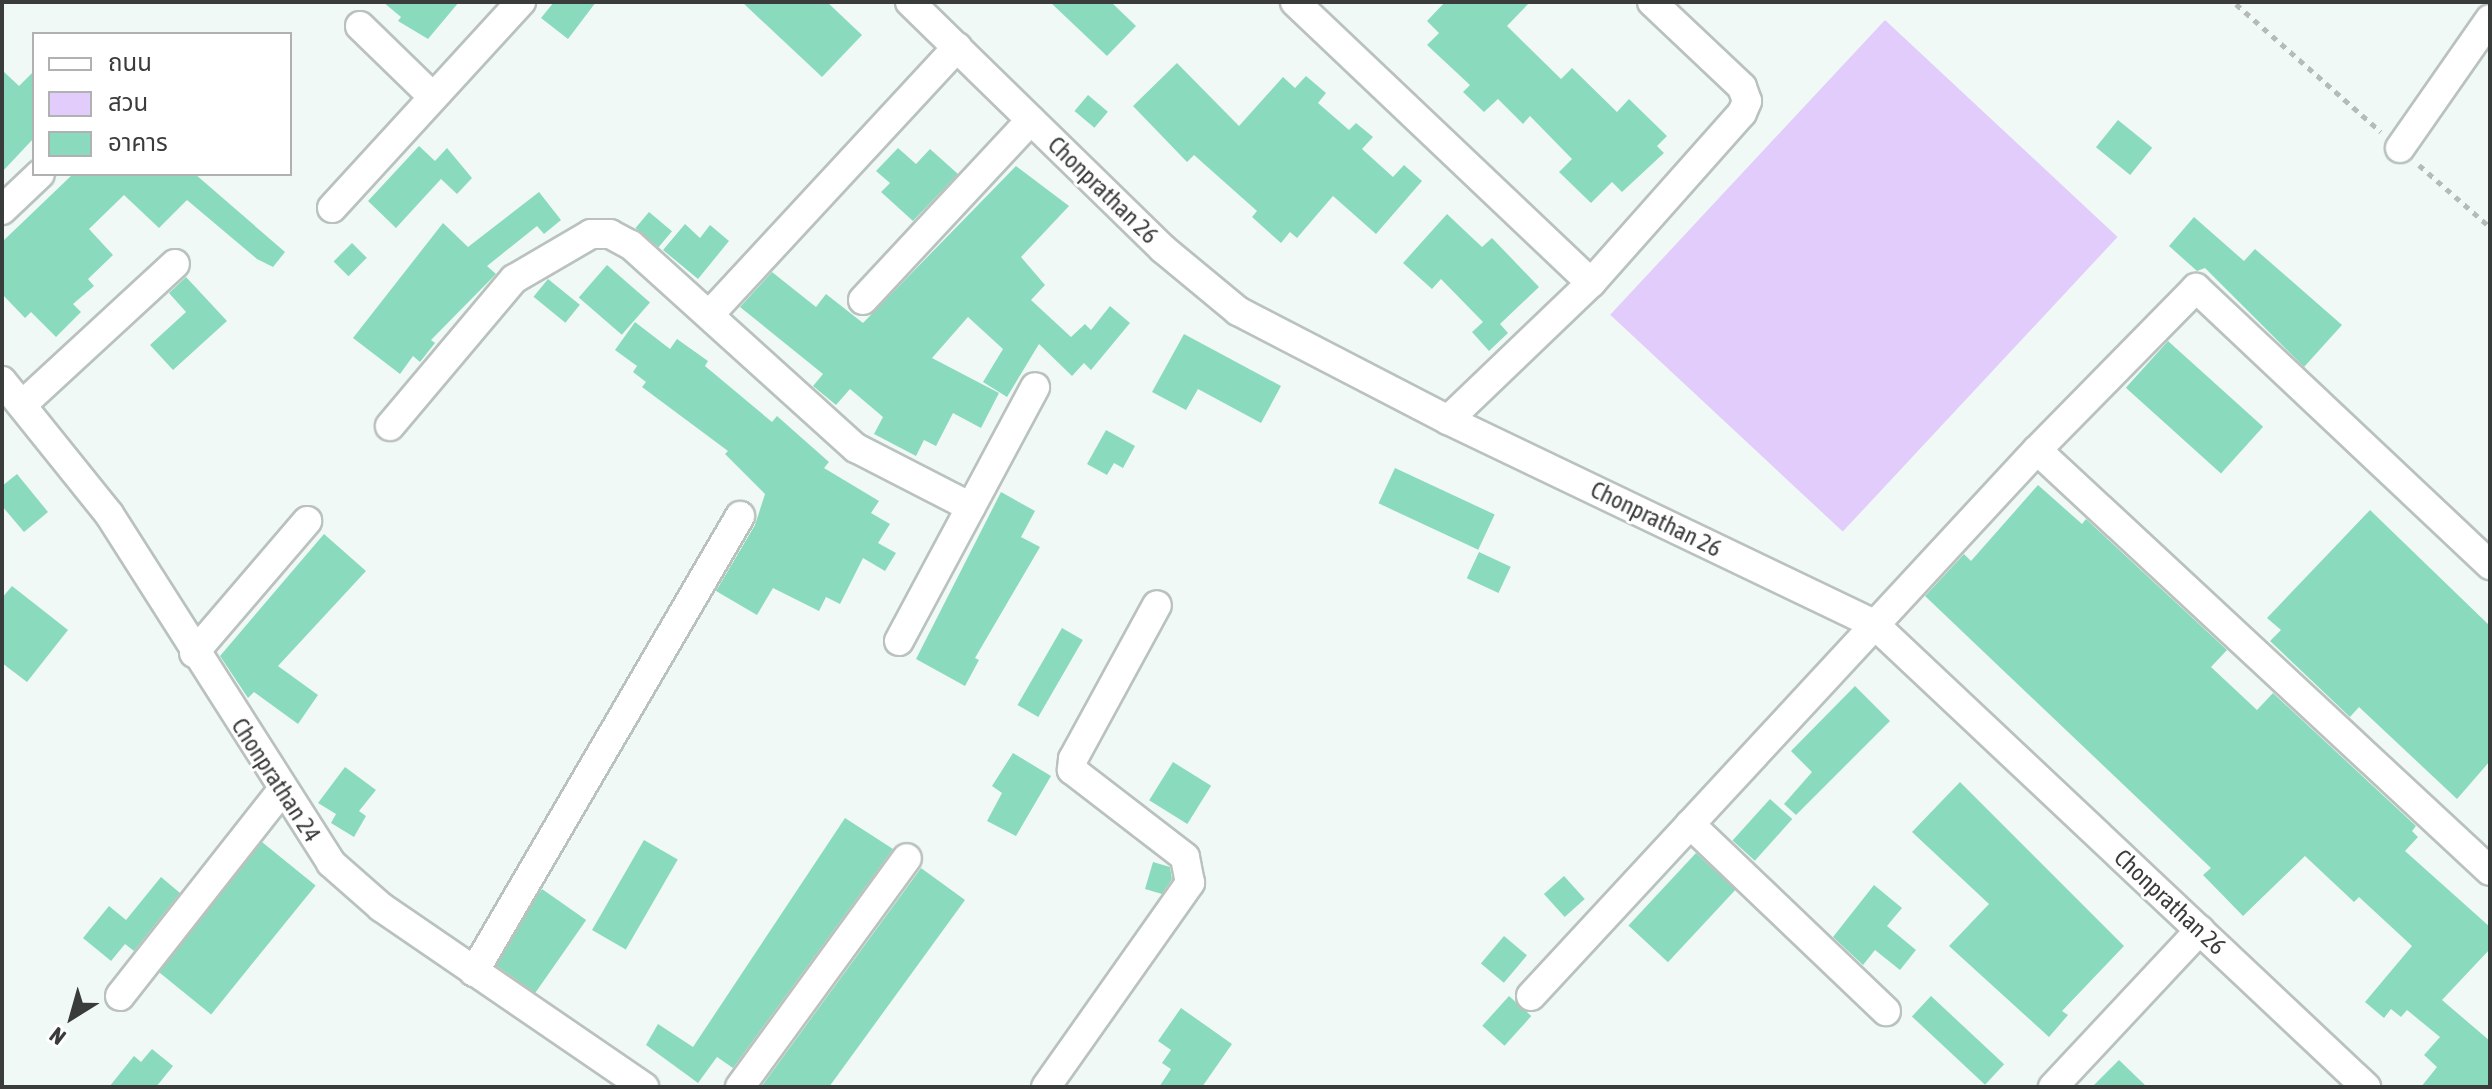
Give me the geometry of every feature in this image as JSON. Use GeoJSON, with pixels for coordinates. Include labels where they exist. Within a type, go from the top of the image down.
{"type":"FeatureCollection","features":[{"type":"Feature","properties":{"kind":"street"},"geometry":{"type":"LineString","coordinates":[[332,208],[431,95],[521,2]]}},
{"type":"Feature","properties":{"kind":"street","name":"Chonprathan 26"},"geometry":{"type":"LineString","coordinates":[[910,2],[1163,249],[1238,311],[1448,420],[1874,624],[2366,1087]]}},
{"type":"Feature","properties":{"kind":"street"},"geometry":{"type":"LineString","coordinates":[[1295,2],[1591,283]]}},
{"type":"Feature","properties":{"kind":"street"},"geometry":{"type":"LineString","coordinates":[[1448,420],[1591,283],[1742,113],[1747,101],[1742,87],[1652,2]]}},
{"type":"Feature","properties":{"kind":"street"},"geometry":{"type":"LineString","coordinates":[[2400,148],[2490,19]]}},
{"type":"Feature","properties":{"kind":"street"},"geometry":{"type":"LineString","coordinates":[[360,26],[431,95]]}},
{"type":"Feature","properties":{"kind":"street"},"geometry":{"type":"LineString","coordinates":[[710,314],[957,47]]}},
{"type":"Feature","properties":{"kind":"street"},"geometry":{"type":"LineString","coordinates":[[863,300],[1031,120]]}},
{"type":"Feature","properties":{"kind":"street"},"geometry":{"type":"LineString","coordinates":[[2,210],[38,176]]}},
{"type":"Feature","properties":{"kind":"street"},"geometry":{"type":"LineString","coordinates":[[390,426],[514,279],[591,234],[610,234],[631,245],[856,448],[971,507]]}},
{"type":"Feature","properties":{"kind":"street"},"geometry":{"type":"LineString","coordinates":[[22,405],[175,264]]}},
{"type":"Feature","properties":{"kind":"street"},"geometry":{"type":"LineString","coordinates":[[1531,996],[2037,450],[2196,288],[2490,565]]}},
{"type":"Feature","properties":{"kind":"street","name":"Chonprathan 24"},"geometry":{"type":"LineString","coordinates":[[2,381],[109,514],[194,653],[331,863],[381,907],[644,1087]]}},
{"type":"Feature","properties":{"kind":"street"},"geometry":{"type":"LineString","coordinates":[[899,641],[1035,387]]}},
{"type":"Feature","properties":{"kind":"street"},"geometry":{"type":"LineString","coordinates":[[2037,450],[2490,871]]}},
{"type":"Feature","properties":{"kind":"street"},"geometry":{"type":"LineString","coordinates":[[474,972],[740,516]]}},
{"type":"Feature","properties":{"kind":"street"},"geometry":{"type":"LineString","coordinates":[[194,653],[307,521]]}},
{"type":"Feature","properties":{"kind":"street"},"geometry":{"type":"LineString","coordinates":[[1046,1087],[1190,883],[1185,857],[1072,770],[1157,605]]}},
{"type":"Feature","properties":{"kind":"street"},"geometry":{"type":"LineString","coordinates":[[120,996],[282,790]]}},
{"type":"Feature","properties":{"kind":"street"},"geometry":{"type":"LineString","coordinates":[[1690,824],[1886,1011]]}},
{"type":"Feature","properties":{"kind":"street"},"geometry":{"type":"LineString","coordinates":[[740,1087],[907,858]]}},
{"type":"Feature","properties":{"kind":"street"},"geometry":{"type":"LineString","coordinates":[[2053,1087],[2200,930]]}},
{"type":"Feature","properties":{"kind":"path"},"geometry":{"type":"LineString","coordinates":[[2236,4],[2490,227]]}},
{"type":"Feature","properties":{"kind":"green space"},"geometry":{"type":"Polygon","coordinates":[[[1885,20],[2118,237],[1843,532],[1610,315],[1885,20]]]}},
{"type":"Feature","properties":{"kind":"building"},"geometry":{"type":"Polygon","coordinates":[[[383,2],[459,2],[428,39],[398,21],[401,17],[383,2]]]}},
{"type":"Feature","properties":{"kind":"building"},"geometry":{"type":"Polygon","coordinates":[[[554,2],[596,2],[568,39],[541,18],[554,2]]]}},
{"type":"Feature","properties":{"kind":"building"},"geometry":{"type":"Polygon","coordinates":[[[742,2],[827,2],[862,35],[822,77],[742,2]]]}},
{"type":"Feature","properties":{"kind":"building"},"geometry":{"type":"Polygon","coordinates":[[[1050,2],[1111,2],[1136,26],[1107,56],[1050,2]]]}},
{"type":"Feature","properties":{"kind":"building"},"geometry":{"type":"Polygon","coordinates":[[[1445,2],[1530,2],[1507,26],[1561,79],[1572,68],[1617,112],[1629,99],[1667,136],[1657,146],[1664,153],[1622,192],[1612,182],[1591,203],[1559,172],[1572,159],[1530,116],[1523,124],[1498,99],[1484,112],[1463,92],[1470,85],[1427,45],[1439,33],[1427,21],[1445,2]]]}},
{"type":"Feature","properties":{"kind":"building"},"geometry":{"type":"Polygon","coordinates":[[[1177,63],[1239,126],[1283,77],[1295,88],[1306,76],[1326,93],[1318,103],[1349,130],[1356,123],[1373,137],[1362,149],[1393,177],[1404,165],[1422,181],[1376,234],[1333,196],[1297,238],[1290,232],[1281,243],[1252,217],[1257,211],[1194,155],[1187,162],[1133,106],[1177,63]]]}},
{"type":"Feature","properties":{"kind":"building"},"geometry":{"type":"Polygon","coordinates":[[[2,70],[19,86],[32,73],[32,140],[2,172],[2,70]]]}},
{"type":"Feature","properties":{"kind":"building"},"geometry":{"type":"Polygon","coordinates":[[[1088,95],[1108,112],[1094,128],[1075,111],[1088,95]]]}},
{"type":"Feature","properties":{"kind":"building"},"geometry":{"type":"Polygon","coordinates":[[[2118,120],[2152,148],[2130,175],[2096,147],[2118,120]]]}},
{"type":"Feature","properties":{"kind":"building"},"geometry":{"type":"Polygon","coordinates":[[[419,146],[435,161],[447,148],[472,178],[457,194],[441,179],[396,228],[368,201],[419,146]]]}},
{"type":"Feature","properties":{"kind":"building"},"geometry":{"type":"Polygon","coordinates":[[[898,148],[916,164],[930,149],[958,174],[913,221],[881,192],[890,183],[876,171],[898,148]]]}},
{"type":"Feature","properties":{"kind":"building"},"geometry":{"type":"Polygon","coordinates":[[[1016,166],[1069,206],[1021,257],[1045,285],[1031,300],[1071,337],[1085,324],[1091,330],[1110,306],[1130,323],[1091,370],[1084,363],[1072,376],[1039,344],[1007,397],[983,382],[1003,349],[968,317],[932,358],[999,393],[981,428],[953,413],[936,446],[924,440],[916,456],[874,434],[883,417],[850,389],[836,405],[813,386],[823,374],[740,307],[772,272],[816,307],[826,294],[863,323],[1016,166]]]}},
{"type":"Feature","properties":{"kind":"building"},"geometry":{"type":"Polygon","coordinates":[[[71,176],[197,176],[285,252],[273,267],[257,259],[187,200],[159,228],[124,195],[89,229],[113,255],[88,279],[94,286],[73,304],[81,312],[56,337],[31,312],[25,318],[2,294],[2,242],[71,176]]]}},
{"type":"Feature","properties":{"kind":"building"},"geometry":{"type":"Polygon","coordinates":[[[539,192],[561,220],[544,234],[537,226],[487,266],[496,274],[431,340],[435,343],[420,362],[413,356],[400,374],[353,338],[443,223],[468,247],[539,192]]]}},
{"type":"Feature","properties":{"kind":"building"},"geometry":{"type":"Polygon","coordinates":[[[649,212],[672,231],[658,247],[636,228],[649,212]]]}},
{"type":"Feature","properties":{"kind":"building"},"geometry":{"type":"Polygon","coordinates":[[[1447,214],[1482,247],[1492,238],[1539,287],[1500,324],[1508,333],[1489,351],[1472,332],[1483,322],[1441,279],[1432,289],[1403,263],[1447,214]]]}},
{"type":"Feature","properties":{"kind":"building"},"geometry":{"type":"Polygon","coordinates":[[[2194,217],[2244,261],[2255,249],[2342,325],[2304,367],[2205,268],[2197,271],[2169,246],[2194,217]]]}},
{"type":"Feature","properties":{"kind":"building"},"geometry":{"type":"Polygon","coordinates":[[[685,224],[700,238],[710,225],[729,241],[698,279],[663,250],[685,224]]]}},
{"type":"Feature","properties":{"kind":"building"},"geometry":{"type":"Polygon","coordinates":[[[352,243],[367,258],[348,276],[334,261],[352,243]]]}},
{"type":"Feature","properties":{"kind":"building"},"geometry":{"type":"Polygon","coordinates":[[[607,265],[650,302],[622,335],[579,297],[607,265]]]}},
{"type":"Feature","properties":{"kind":"building"},"geometry":{"type":"Polygon","coordinates":[[[186,277],[227,321],[173,370],[150,345],[186,312],[169,293],[186,277]]]}},
{"type":"Feature","properties":{"kind":"building"},"geometry":{"type":"Polygon","coordinates":[[[548,279],[580,305],[565,323],[534,297],[548,279]]]}},
{"type":"Feature","properties":{"kind":"building"},"geometry":{"type":"Polygon","coordinates":[[[635,322],[670,349],[677,339],[708,361],[705,366],[772,422],[777,416],[829,462],[824,468],[879,501],[871,513],[890,524],[878,543],[896,553],[885,571],[863,558],[840,604],[826,597],[819,611],[773,588],[757,615],[716,591],[755,525],[765,494],[725,454],[728,451],[642,387],[646,382],[633,372],[637,366],[615,350],[635,322]]]}},
{"type":"Feature","properties":{"kind":"building"},"geometry":{"type":"Polygon","coordinates":[[[1184,334],[1281,386],[1261,423],[1198,389],[1186,410],[1152,392],[1184,334]]]}},
{"type":"Feature","properties":{"kind":"building"},"geometry":{"type":"Polygon","coordinates":[[[2168,341],[2263,427],[2221,473],[2126,388],[2168,341]]]}},
{"type":"Feature","properties":{"kind":"building"},"geometry":{"type":"Polygon","coordinates":[[[1106,430],[1135,446],[1123,468],[1114,463],[1107,475],[1087,464],[1106,430]]]}},
{"type":"Feature","properties":{"kind":"building"},"geometry":{"type":"Polygon","coordinates":[[[1395,468],[1495,514],[1478,550],[1379,503],[1395,468]]]}},
{"type":"Feature","properties":{"kind":"building"},"geometry":{"type":"Polygon","coordinates":[[[17,474],[48,512],[24,532],[2,506],[2,486],[17,474]]]}},
{"type":"Feature","properties":{"kind":"building"},"geometry":{"type":"Polygon","coordinates":[[[2038,485],[2082,524],[2086,519],[2227,650],[2211,667],[2257,710],[2273,693],[2416,826],[2412,831],[2418,837],[2405,851],[2490,927],[2490,949],[2442,1000],[2490,1041],[2490,1087],[2421,1087],[2437,1067],[2424,1055],[2440,1037],[2407,1010],[2401,1017],[2391,1009],[2384,1018],[2365,1002],[2412,946],[2359,897],[2354,902],[2305,856],[2243,916],[2203,875],[2211,868],[1925,596],[1964,554],[1971,561],[2038,485]]]}},
{"type":"Feature","properties":{"kind":"building"},"geometry":{"type":"Polygon","coordinates":[[[1001,492],[1035,511],[1021,537],[1040,547],[975,658],[979,660],[965,686],[916,659],[1001,492]]]}},
{"type":"Feature","properties":{"kind":"building"},"geometry":{"type":"Polygon","coordinates":[[[2370,510],[2490,626],[2490,761],[2457,799],[2359,707],[2350,717],[2270,641],[2281,630],[2267,618],[2370,510]]]}},
{"type":"Feature","properties":{"kind":"building"},"geometry":{"type":"Polygon","coordinates":[[[324,534],[366,571],[278,666],[318,695],[298,724],[254,692],[248,698],[220,656],[324,534]]]}},
{"type":"Feature","properties":{"kind":"building"},"geometry":{"type":"Polygon","coordinates":[[[1479,552],[1511,567],[1498,593],[1467,578],[1479,552]]]}},
{"type":"Feature","properties":{"kind":"building"},"geometry":{"type":"Polygon","coordinates":[[[12,586],[68,630],[27,682],[2,663],[2,598],[12,586]]]}},
{"type":"Feature","properties":{"kind":"building"},"geometry":{"type":"Polygon","coordinates":[[[1062,628],[1083,640],[1038,717],[1018,705],[1062,628]]]}},
{"type":"Feature","properties":{"kind":"building"},"geometry":{"type":"Polygon","coordinates":[[[1855,686],[1890,721],[1796,815],[1784,804],[1812,772],[1791,751],[1855,686]]]}},
{"type":"Feature","properties":{"kind":"building"},"geometry":{"type":"Polygon","coordinates":[[[1013,753],[1051,776],[1016,836],[987,821],[1002,793],[992,786],[1013,753]]]}},
{"type":"Feature","properties":{"kind":"building"},"geometry":{"type":"Polygon","coordinates":[[[1173,762],[1211,786],[1187,824],[1149,800],[1173,762]]]}},
{"type":"Feature","properties":{"kind":"building"},"geometry":{"type":"Polygon","coordinates":[[[345,767],[376,790],[359,811],[366,816],[354,837],[331,823],[336,814],[318,803],[345,767]]]}},
{"type":"Feature","properties":{"kind":"building"},"geometry":{"type":"Polygon","coordinates":[[[1960,782],[2124,946],[2062,1011],[2068,1015],[2049,1037],[1949,946],[1989,904],[1912,832],[1960,782]]]}},
{"type":"Feature","properties":{"kind":"building"},"geometry":{"type":"Polygon","coordinates":[[[1770,799],[1792,819],[1755,861],[1733,841],[1770,799]]]}},
{"type":"Feature","properties":{"kind":"building"},"geometry":{"type":"Polygon","coordinates":[[[845,818],[893,849],[733,1068],[717,1057],[698,1083],[646,1045],[658,1024],[693,1047],[845,818]]]}},
{"type":"Feature","properties":{"kind":"building"},"geometry":{"type":"Polygon","coordinates":[[[644,840],[678,860],[626,950],[592,930],[644,840]]]}},
{"type":"Feature","properties":{"kind":"building"},"geometry":{"type":"Polygon","coordinates":[[[262,842],[316,885],[211,1014],[158,971],[262,842]]]}},
{"type":"Feature","properties":{"kind":"building"},"geometry":{"type":"Polygon","coordinates":[[[1696,853],[1735,890],[1668,962],[1628,925],[1696,853]]]}},
{"type":"Feature","properties":{"kind":"building"},"geometry":{"type":"Polygon","coordinates":[[[1153,862],[1170,867],[1172,879],[1162,894],[1145,889],[1153,862]]]}},
{"type":"Feature","properties":{"kind":"building"},"geometry":{"type":"Polygon","coordinates":[[[921,868],[965,900],[829,1087],[761,1087],[921,868]]]}},
{"type":"Feature","properties":{"kind":"building"},"geometry":{"type":"Polygon","coordinates":[[[1564,876],[1585,899],[1565,917],[1544,894],[1564,876]]]}},
{"type":"Feature","properties":{"kind":"building"},"geometry":{"type":"Polygon","coordinates":[[[161,877],[180,893],[134,951],[125,944],[111,961],[83,938],[109,906],[126,920],[161,877]]]}},
{"type":"Feature","properties":{"kind":"building"},"geometry":{"type":"Polygon","coordinates":[[[1874,885],[1902,908],[1887,926],[1916,950],[1900,970],[1875,950],[1863,965],[1833,937],[1874,885]]]}},
{"type":"Feature","properties":{"kind":"building"},"geometry":{"type":"Polygon","coordinates":[[[542,889],[586,920],[535,993],[491,962],[542,889]]]}},
{"type":"Feature","properties":{"kind":"building"},"geometry":{"type":"Polygon","coordinates":[[[1504,936],[1527,955],[1504,983],[1481,964],[1504,936]]]}},
{"type":"Feature","properties":{"kind":"building"},"geometry":{"type":"Polygon","coordinates":[[[1509,996],[1531,1016],[1505,1046],[1482,1026],[1509,996]]]}},
{"type":"Feature","properties":{"kind":"building"},"geometry":{"type":"Polygon","coordinates":[[[1931,996],[2004,1064],[1985,1085],[1912,1016],[1931,996]]]}},
{"type":"Feature","properties":{"kind":"building"},"geometry":{"type":"Polygon","coordinates":[[[1181,1008],[1232,1044],[1202,1087],[1159,1087],[1171,1069],[1162,1063],[1171,1050],[1158,1041],[1181,1008]]]}},
{"type":"Feature","properties":{"kind":"building"},"geometry":{"type":"Polygon","coordinates":[[[152,1049],[173,1066],[156,1087],[109,1087],[134,1056],[141,1062],[152,1049]]]}},
{"type":"Feature","properties":{"kind":"building"},"geometry":{"type":"Polygon","coordinates":[[[2119,1060],[2147,1087],[2092,1087],[2119,1060]]]}}]}
